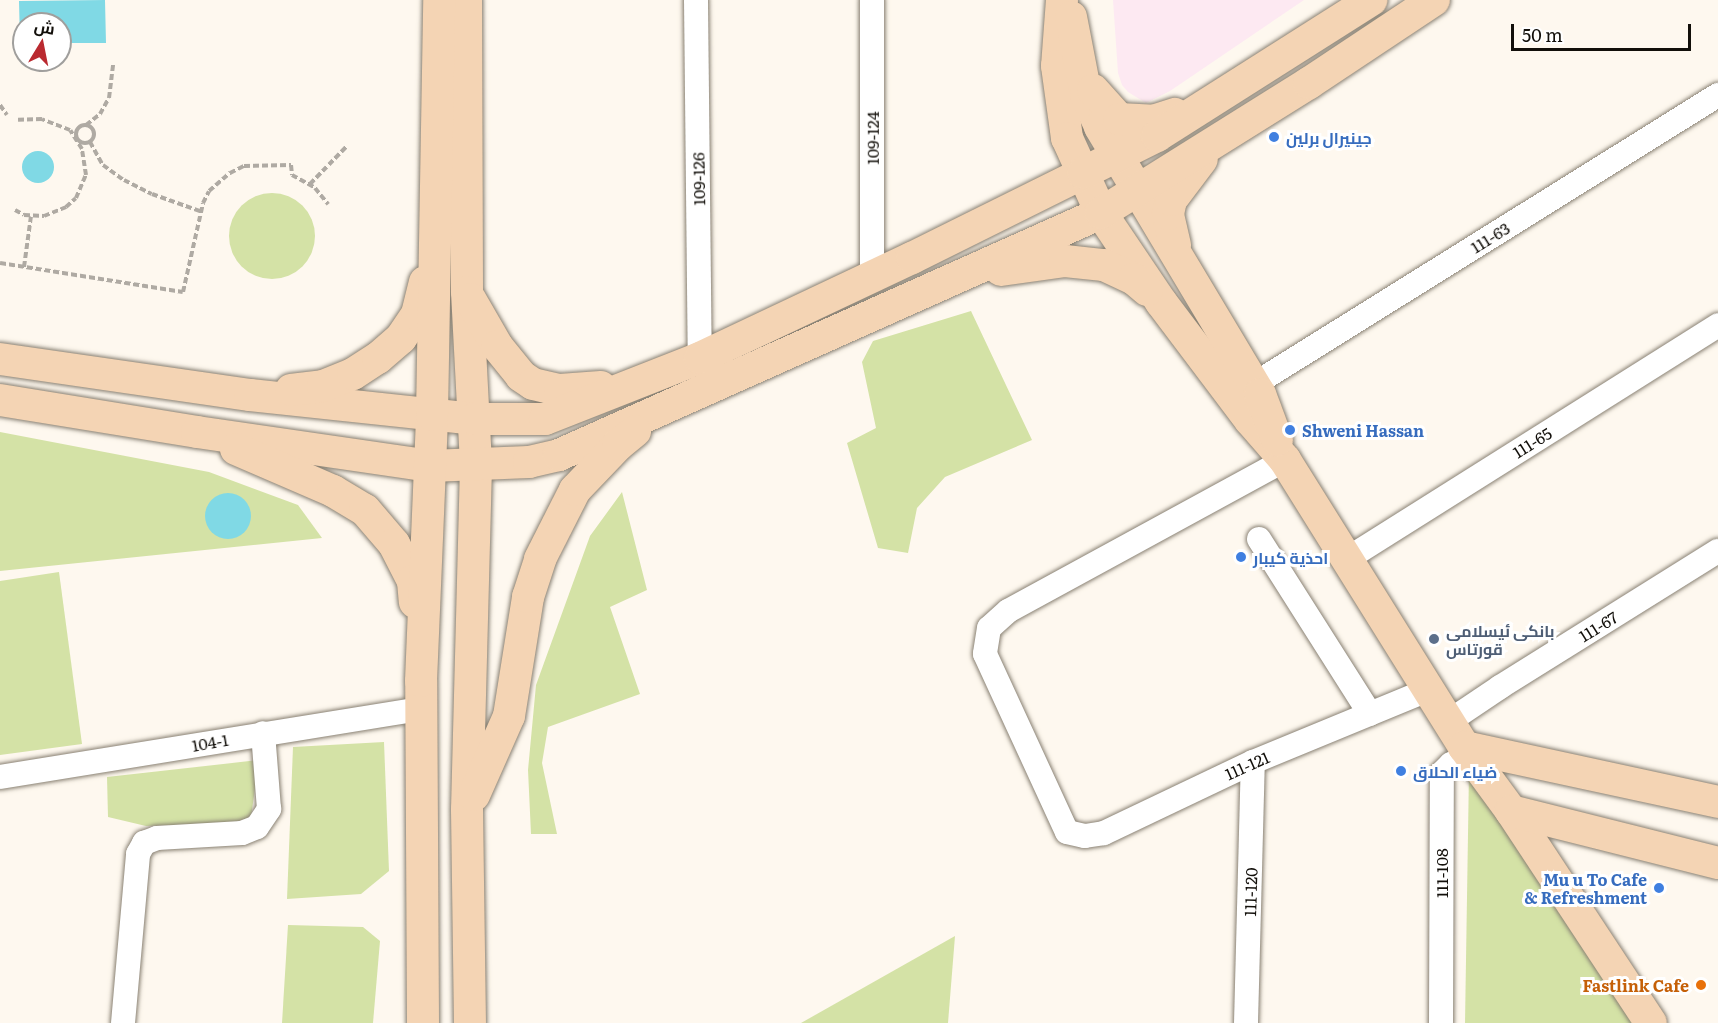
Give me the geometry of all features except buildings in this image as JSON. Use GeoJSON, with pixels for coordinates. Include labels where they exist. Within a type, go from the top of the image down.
{"type":"FeatureCollection","features":[{"type":"Feature","properties":{"kind":"main road"},"geometry":{"type":"LineString","coordinates":[[423,1023],[421,695],[426,506],[432,415],[439,0]]}},
{"type":"Feature","properties":{"kind":"main road"},"geometry":{"type":"LineString","coordinates":[[466,0],[466,292],[476,466],[468,810],[470,1023]]}},
{"type":"Feature","properties":{"kind":"main road"},"geometry":{"type":"LineString","coordinates":[[1062,0],[1058,66],[1067,138],[1101,213],[1161,302],[1250,420],[1285,460],[1456,734],[1512,811],[1651,1023]]}},
{"type":"Feature","properties":{"kind":"main road"},"geometry":{"type":"LineString","coordinates":[[1066,0],[1086,95],[1100,127],[1260,394],[1285,460]]}},
{"type":"Feature","properties":{"kind":"main road"},"geometry":{"type":"LineString","coordinates":[[0,400],[196,432],[430,465],[476,466],[529,462],[559,455],[1101,213],[1156,136],[1371,0]]}},
{"type":"Feature","properties":{"kind":"main road"},"geometry":{"type":"LineString","coordinates":[[0,359],[250,395],[432,415],[545,419],[700,358],[872,277],[1083,173],[1128,175],[1216,142],[1434,0]]}},
{"type":"Feature","properties":{"kind":"main road"},"geometry":{"type":"LineString","coordinates":[[1082,71],[1106,108],[1119,119],[1134,122],[1153,121],[1179,113],[1223,94]]}},
{"type":"Feature","properties":{"kind":"main road"},"geometry":{"type":"LineString","coordinates":[[1031,198],[1057,164],[1062,138],[1062,105]]}},
{"type":"Feature","properties":{"kind":"main road"},"geometry":{"type":"LineString","coordinates":[[1198,288],[1172,239],[1168,214],[1171,200],[1216,142]]}},
{"type":"Feature","properties":{"kind":"main road"},"geometry":{"type":"LineString","coordinates":[[250,395],[322,386],[353,374],[401,338],[417,314],[435,240]]}},
{"type":"Feature","properties":{"kind":"main road"},"geometry":{"type":"LineString","coordinates":[[956,278],[1065,261],[1104,265],[1134,279],[1161,302]]}},
{"type":"Feature","properties":{"kind":"main road"},"geometry":{"type":"LineString","coordinates":[[466,292],[508,363],[533,384],[560,390],[589,389],[646,379]]}},
{"type":"Feature","properties":{"kind":"main road"},"geometry":{"type":"LineString","coordinates":[[468,810],[509,716],[528,597],[540,559],[557,521],[575,490],[592,471],[618,445],[666,407]]}},
{"type":"Feature","properties":{"kind":"main road"},"geometry":{"type":"LineString","coordinates":[[196,432],[333,490],[365,510],[382,528],[413,581],[421,695]]}},
{"type":"Feature","properties":{"kind":"main road"},"geometry":{"type":"LineString","coordinates":[[1456,734],[1716,799]]}},
{"type":"Feature","properties":{"kind":"main road"},"geometry":{"type":"LineString","coordinates":[[1512,811],[1718,862]]}},
{"type":"Feature","properties":{"kind":"street","name":"109-126"},"geometry":{"type":"LineString","coordinates":[[696,0],[700,358]]}},
{"type":"Feature","properties":{"kind":"street","name":"109-124"},"geometry":{"type":"LineString","coordinates":[[872,0],[872,277]]}},
{"type":"Feature","properties":{"kind":"street","name":"111-63"},"geometry":{"type":"LineString","coordinates":[[1262,380],[1718,95]]}},
{"type":"Feature","properties":{"kind":"street","name":"111-65"},"geometry":{"type":"LineString","coordinates":[[1347,559],[1718,325]]}},
{"type":"Feature","properties":{"kind":"street","name":"111-121"},"geometry":{"type":"LineString","coordinates":[[1285,460],[1008,611],[989,628],[985,654],[1067,832],[1085,836],[1104,833],[1253,762],[1428,690]]}},
{"type":"Feature","properties":{"kind":"street"},"geometry":{"type":"LineString","coordinates":[[1259,539],[1370,714]]}},
{"type":"Feature","properties":{"kind":"street","name":"111-67"},"geometry":{"type":"LineString","coordinates":[[1456,734],[1500,687],[1718,551]]}},
{"type":"Feature","properties":{"kind":"street","name":"104-1"},"geometry":{"type":"LineString","coordinates":[[0,777],[263,733],[421,695]]}},
{"type":"Feature","properties":{"kind":"street"},"geometry":{"type":"LineString","coordinates":[[123,1023],[138,854],[144,843],[157,838],[242,833],[257,827],[269,809],[263,733]]}},
{"type":"Feature","properties":{"kind":"street","name":"111-120"},"geometry":{"type":"LineString","coordinates":[[1246,1023],[1253,762]]}},
{"type":"Feature","properties":{"kind":"street","name":"111-108"},"geometry":{"type":"LineString","coordinates":[[1441,1023],[1442,773],[1450,764],[1462,762],[1483,774]]}},
{"type":"Feature","properties":{"kind":"path"},"geometry":{"type":"LineString","coordinates":[[15,210],[31,216],[52,213],[76,198],[86,175],[85,159],[77,138],[78,129],[100,114],[109,98],[113,63]]}},
{"type":"Feature","properties":{"kind":"path"},"geometry":{"type":"LineString","coordinates":[[0,105],[7,115]]}},
{"type":"Feature","properties":{"kind":"path"},"geometry":{"type":"LineString","coordinates":[[18,120],[42,118],[59,123],[85,143],[90,142]]}},
{"type":"Feature","properties":{"kind":"path"},"geometry":{"type":"LineString","coordinates":[[86,125],[94,132],[90,142]]}},
{"type":"Feature","properties":{"kind":"path"},"geometry":{"type":"LineString","coordinates":[[90,142],[103,165],[124,180],[152,194],[200,211]]}},
{"type":"Feature","properties":{"kind":"path"},"geometry":{"type":"LineString","coordinates":[[310,184],[346,146]]}},
{"type":"Feature","properties":{"kind":"path"},"geometry":{"type":"LineString","coordinates":[[0,263],[183,292],[200,211],[214,187],[230,173],[244,166],[291,165],[291,175],[310,184],[328,204]]}},
{"type":"Feature","properties":{"kind":"path"},"geometry":{"type":"LineString","coordinates":[[24,267],[31,216]]}},
{"type":"Feature","properties":{"kind":"shaded area"},"geometry":{"type":"Polygon","coordinates":[[[1113,0],[1304,0],[1170,91],[1146,103],[1128,92],[1122,85],[1118,73],[1113,0]]]}},
{"type":"Feature","properties":{"kind":"green space"},"geometry":{"type":"Polygon","coordinates":[[[272,193],[289,196],[308,212],[312,219],[315,236],[312,253],[296,272],[289,276],[272,279],[255,276],[236,260],[232,253],[229,236],[232,219],[248,200],[255,196],[272,193]]]}},
{"type":"Feature","properties":{"kind":"green space"},"geometry":{"type":"Polygon","coordinates":[[[971,311],[1032,440],[945,477],[917,508],[908,553],[878,548],[847,443],[876,428],[862,362],[873,341],[971,311]]]}},
{"type":"Feature","properties":{"kind":"green space"},"geometry":{"type":"Polygon","coordinates":[[[0,432],[209,472],[298,505],[322,538],[0,571],[0,432]]]}},
{"type":"Feature","properties":{"kind":"green space"},"geometry":{"type":"Polygon","coordinates":[[[622,492],[647,590],[610,607],[640,694],[548,727],[542,763],[557,834],[531,834],[528,770],[536,685],[590,536],[622,492]]]}},
{"type":"Feature","properties":{"kind":"green space"},"geometry":{"type":"Polygon","coordinates":[[[59,572],[82,744],[0,755],[0,581],[59,572]]]}},
{"type":"Feature","properties":{"kind":"green space"},"geometry":{"type":"Polygon","coordinates":[[[384,742],[389,871],[361,894],[287,899],[293,747],[384,742]]]}},
{"type":"Feature","properties":{"kind":"green space"},"geometry":{"type":"Polygon","coordinates":[[[259,760],[251,817],[233,823],[146,826],[108,817],[107,777],[259,760]]]}},
{"type":"Feature","properties":{"kind":"green space"},"geometry":{"type":"Polygon","coordinates":[[[1469,771],[1636,1023],[1465,1023],[1469,771]]]}},
{"type":"Feature","properties":{"kind":"green space"},"geometry":{"type":"Polygon","coordinates":[[[288,925],[363,927],[380,941],[373,1023],[282,1023],[288,925]]]}},
{"type":"Feature","properties":{"kind":"green space"},"geometry":{"type":"Polygon","coordinates":[[[955,936],[948,1023],[801,1023],[955,936]]]}},
{"type":"Feature","properties":{"kind":"water"},"geometry":{"type":"Polygon","coordinates":[[[105,0],[106,43],[72,43],[72,12],[19,12],[19,1],[105,0]]]}},
{"type":"Feature","properties":{"kind":"water"},"geometry":{"type":"Polygon","coordinates":[[[38,151],[49,156],[54,167],[49,178],[38,183],[27,178],[22,167],[27,156],[38,151]]]}},
{"type":"Feature","properties":{"kind":"water"},"geometry":{"type":"Polygon","coordinates":[[[228,493],[244,500],[251,516],[244,532],[228,539],[212,532],[205,516],[212,500],[228,493]]]}},
{"type":"Feature","properties":{"kind":"place","name":"جينيرال برلين"},"geometry":{"type":"Point","coordinates":[1274,137]}},
{"type":"Feature","properties":{"kind":"place","name":"Shweni Hassan"},"geometry":{"type":"Point","coordinates":[1290,430]}},
{"type":"Feature","properties":{"kind":"place","name":"احذية كيبار"},"geometry":{"type":"Point","coordinates":[1241,557]}},
{"type":"Feature","properties":{"kind":"place","name":"بانکی ئیسلامی قورتاس"},"geometry":{"type":"Point","coordinates":[1434,639]}},
{"type":"Feature","properties":{"kind":"place","name":"ضياء الحلاق"},"geometry":{"type":"Point","coordinates":[1401,771]}},
{"type":"Feature","properties":{"kind":"place","name":"Mu u To Cafe & Refreshment"},"geometry":{"type":"Point","coordinates":[1659,888]}},
{"type":"Feature","properties":{"kind":"place","name":"Fastlink Cafe"},"geometry":{"type":"Point","coordinates":[1701,985]}}]}
